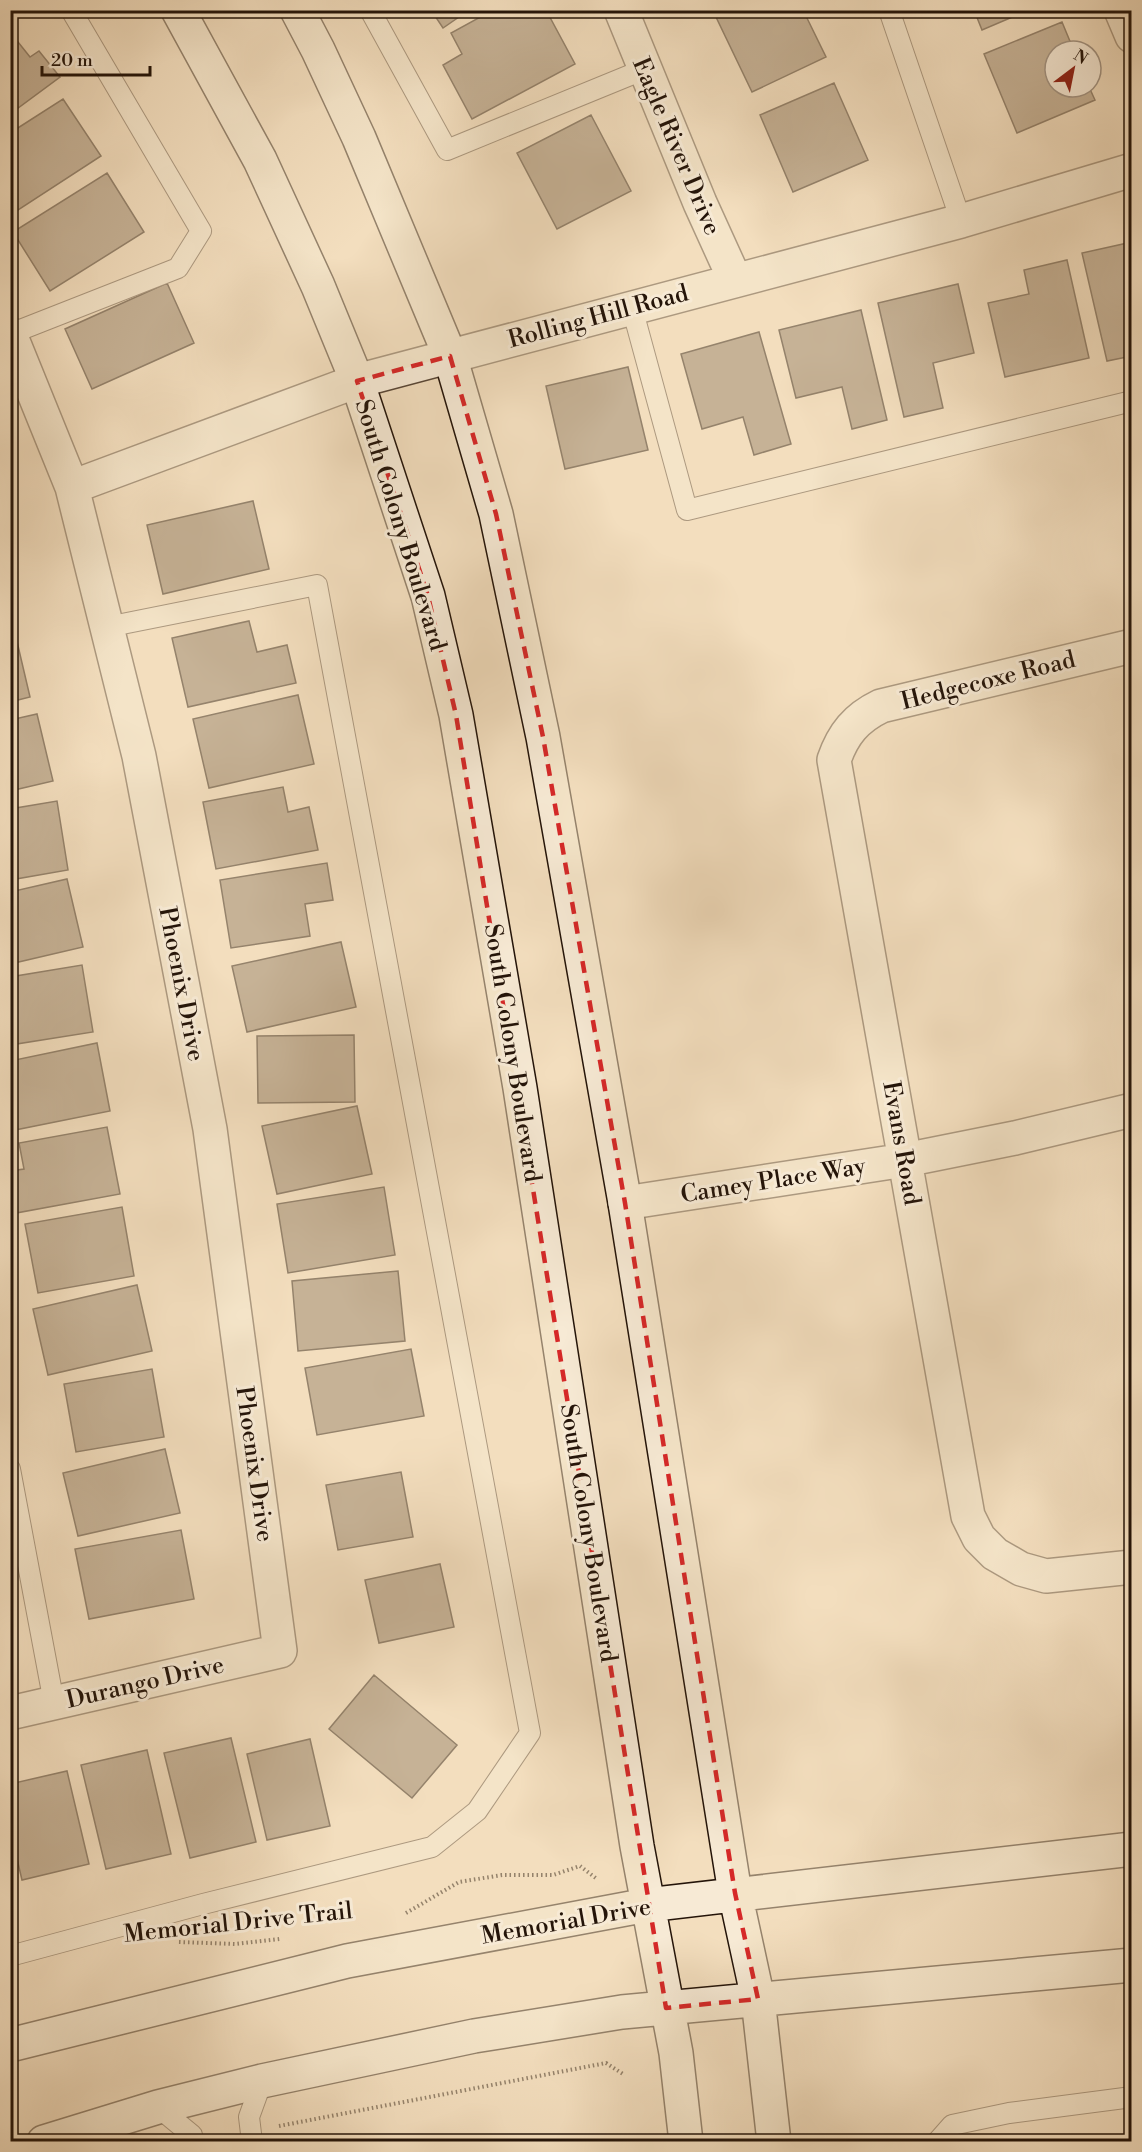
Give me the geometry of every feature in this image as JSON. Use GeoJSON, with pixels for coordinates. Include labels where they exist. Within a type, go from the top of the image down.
{"type":"FeatureCollection","features":[{"type":"Feature","properties":{"kind":"street","name":"South Colony Boulevard"},"geometry":{"type":"LineString","coordinates":[[178,10],[260,160],[318,286],[357,381],[428,596],[456,715],[520,1088],[647,1905],[676,2053],[686,2142]]}},
{"type":"Feature","properties":{"kind":"street"},"geometry":{"type":"LineString","coordinates":[[297,10],[359,138],[450,356],[496,514],[540,726],[625,1203],[735,1893],[758,1999],[774,2142]]}},
{"type":"Feature","properties":{"kind":"street","name":"Eagle River Drive"},"geometry":{"type":"LineString","coordinates":[[621,10],[700,203],[735,280]]}},
{"type":"Feature","properties":{"kind":"street"},"geometry":{"type":"LineString","coordinates":[[1121,10],[1131,36]]}},
{"type":"Feature","properties":{"kind":"street","name":"Rolling Hill Road"},"geometry":{"type":"LineString","coordinates":[[72,487],[357,381],[961,222],[1131,170]]}},
{"type":"Feature","properties":{"kind":"street","name":"Phoenix Drive"},"geometry":{"type":"LineString","coordinates":[[10,334],[72,487],[139,756],[210,1129],[280,1651]]}},
{"type":"Feature","properties":{"kind":"street","name":"Hedgecoxe Road"},"geometry":{"type":"LineString","coordinates":[[851,727],[866,714],[881,706],[1131,645]]}},
{"type":"Feature","properties":{"kind":"street","name":"Evans Road"},"geometry":{"type":"LineString","coordinates":[[851,727],[840,743],[834,760],[968,1516],[979,1538],[994,1554],[1021,1569],[1046,1576],[1131,1567]]}},
{"type":"Feature","properties":{"kind":"street","name":"Camey Place Way"},"geometry":{"type":"LineString","coordinates":[[625,1203],[905,1160],[1015,1138],[1131,1110]]}},
{"type":"Feature","properties":{"kind":"street","name":"Durango Drive"},"geometry":{"type":"LineString","coordinates":[[10,1713],[280,1651]]}},
{"type":"Feature","properties":{"kind":"street","name":"Memorial Drive"},"geometry":{"type":"LineString","coordinates":[[10,2045],[347,1961],[647,1905],[735,1893],[1131,1849]]}},
{"type":"Feature","properties":{"kind":"street"},"geometry":{"type":"LineString","coordinates":[[44,2142],[158,2107],[262,2081],[474,2036],[622,2012],[1131,1965]]}},
{"type":"Feature","properties":{"kind":"lane"},"geometry":{"type":"LineString","coordinates":[[10,334],[178,268],[201,231],[71,10]]}},
{"type":"Feature","properties":{"kind":"lane"},"geometry":{"type":"LineString","coordinates":[[370,10],[447,150],[645,69]]}},
{"type":"Feature","properties":{"kind":"lane"},"geometry":{"type":"LineString","coordinates":[[889,10],[961,222]]}},
{"type":"Feature","properties":{"kind":"lane"},"geometry":{"type":"LineString","coordinates":[[632,308],[687,510],[1131,402]]}},
{"type":"Feature","properties":{"kind":"lane"},"geometry":{"type":"LineString","coordinates":[[10,1956],[203,1904],[432,1847],[477,1811],[530,1733],[317,585],[107,627]]}},
{"type":"Feature","properties":{"kind":"lane"},"geometry":{"type":"LineString","coordinates":[[10,1470],[54,1703]]}},
{"type":"Feature","properties":{"kind":"lane"},"geometry":{"type":"LineString","coordinates":[[251,2136],[249,2117],[262,2081]]}},
{"type":"Feature","properties":{"kind":"lane"},"geometry":{"type":"LineString","coordinates":[[937,2142],[952,2125],[1009,2113],[1131,2097]]}},
{"type":"Feature","properties":{"kind":"lane"},"geometry":{"type":"LineString","coordinates":[[158,2107],[192,2135],[193,2142]]}},
{"type":"Feature","properties":{"kind":"path"},"geometry":{"type":"LineString","coordinates":[[398,1918],[459,1882],[502,1875],[553,1875],[580,1866],[601,1882]]}},
{"type":"Feature","properties":{"kind":"path","name":"Memorial Drive Trail"},"geometry":{"type":"LineString","coordinates":[[169,1944],[179,1942],[236,1944],[291,1938]]}},
{"type":"Feature","properties":{"kind":"path"},"geometry":{"type":"LineString","coordinates":[[251,2136],[606,2063],[623,2074]]}},
{"type":"Feature","properties":{"kind":"highlighted area"},"geometry":{"type":"Polygon","coordinates":[[[450,356],[496,514],[543,737],[625,1203],[735,1893],[758,1999],[666,2008],[456,715],[428,596],[357,381],[450,356]]]}},
{"type":"Feature","properties":{"kind":"building"},"geometry":{"type":"Polygon","coordinates":[[[431,10],[469,10],[443,28],[431,10]]]}},
{"type":"Feature","properties":{"kind":"building"},"geometry":{"type":"Polygon","coordinates":[[[493,10],[546,10],[575,64],[472,119],[443,65],[462,54],[451,33],[493,10]]]}},
{"type":"Feature","properties":{"kind":"building"},"geometry":{"type":"Polygon","coordinates":[[[730,10],[803,10],[826,57],[752,92],[716,17],[730,10]]]}},
{"type":"Feature","properties":{"kind":"building"},"geometry":{"type":"Polygon","coordinates":[[[974,10],[1029,10],[982,30],[974,10]]]}},
{"type":"Feature","properties":{"kind":"building"},"geometry":{"type":"Polygon","coordinates":[[[1062,22],[1069,39],[1043,39],[1043,99],[1095,100],[1017,133],[984,54],[1062,22]]]}},
{"type":"Feature","properties":{"kind":"building"},"geometry":{"type":"Polygon","coordinates":[[[10,32],[30,57],[39,51],[60,77],[10,114],[10,32]]]}},
{"type":"Feature","properties":{"kind":"building"},"geometry":{"type":"Polygon","coordinates":[[[834,83],[868,160],[793,192],[760,115],[834,83]]]}},
{"type":"Feature","properties":{"kind":"building"},"geometry":{"type":"Polygon","coordinates":[[[63,99],[101,156],[12,214],[10,133],[63,99]]]}},
{"type":"Feature","properties":{"kind":"building"},"geometry":{"type":"Polygon","coordinates":[[[591,115],[631,191],[557,229],[517,153],[591,115]]]}},
{"type":"Feature","properties":{"kind":"building"},"geometry":{"type":"Polygon","coordinates":[[[107,173],[144,232],[50,291],[13,232],[107,173]]]}},
{"type":"Feature","properties":{"kind":"building"},"geometry":{"type":"Polygon","coordinates":[[[1132,242],[1132,356],[1107,361],[1082,253],[1132,242]]]}},
{"type":"Feature","properties":{"kind":"building"},"geometry":{"type":"Polygon","coordinates":[[[1067,260],[1089,358],[1005,377],[988,303],[1029,294],[1024,270],[1067,260]]]}},
{"type":"Feature","properties":{"kind":"building"},"geometry":{"type":"Polygon","coordinates":[[[167,283],[194,343],[92,389],[65,329],[167,283]]]}},
{"type":"Feature","properties":{"kind":"building"},"geometry":{"type":"Polygon","coordinates":[[[958,284],[974,353],[933,363],[943,408],[904,417],[878,303],[958,284]]]}},
{"type":"Feature","properties":{"kind":"building"},"geometry":{"type":"Polygon","coordinates":[[[861,310],[887,420],[852,429],[842,387],[796,398],[779,330],[861,310]]]}},
{"type":"Feature","properties":{"kind":"building"},"geometry":{"type":"Polygon","coordinates":[[[759,332],[791,444],[754,455],[743,417],[702,429],[681,354],[759,332]]]}},
{"type":"Feature","properties":{"kind":"building"},"geometry":{"type":"Polygon","coordinates":[[[628,367],[648,450],[565,469],[546,386],[628,367]]]}},
{"type":"Feature","properties":{"kind":"building"},"geometry":{"type":"Polygon","coordinates":[[[253,501],[269,569],[163,594],[147,525],[253,501]]]}},
{"type":"Feature","properties":{"kind":"building"},"geometry":{"type":"Polygon","coordinates":[[[249,621],[257,652],[287,645],[296,683],[188,707],[172,638],[249,621]]]}},
{"type":"Feature","properties":{"kind":"building"},"geometry":{"type":"Polygon","coordinates":[[[15,633],[30,697],[10,702],[10,634],[15,633]]]}},
{"type":"Feature","properties":{"kind":"building"},"geometry":{"type":"Polygon","coordinates":[[[298,695],[314,764],[209,788],[193,719],[298,695]]]}},
{"type":"Feature","properties":{"kind":"building"},"geometry":{"type":"Polygon","coordinates":[[[37,714],[53,781],[10,791],[10,720],[37,714]]]}},
{"type":"Feature","properties":{"kind":"building"},"geometry":{"type":"Polygon","coordinates":[[[283,787],[288,812],[309,807],[318,850],[216,869],[203,802],[283,787]]]}},
{"type":"Feature","properties":{"kind":"building"},"geometry":{"type":"Polygon","coordinates":[[[57,801],[68,870],[10,880],[10,809],[57,801]]]}},
{"type":"Feature","properties":{"kind":"building"},"geometry":{"type":"Polygon","coordinates":[[[327,863],[333,900],[305,904],[310,936],[231,948],[220,880],[327,863]]]}},
{"type":"Feature","properties":{"kind":"building"},"geometry":{"type":"Polygon","coordinates":[[[67,879],[83,947],[10,964],[10,892],[67,879]]]}},
{"type":"Feature","properties":{"kind":"building"},"geometry":{"type":"Polygon","coordinates":[[[341,942],[356,1007],[247,1032],[232,966],[341,942]]]}},
{"type":"Feature","properties":{"kind":"building"},"geometry":{"type":"Polygon","coordinates":[[[82,965],[93,1032],[10,1045],[10,977],[82,965]]]}},
{"type":"Feature","properties":{"kind":"building"},"geometry":{"type":"Polygon","coordinates":[[[354,1035],[355,1102],[258,1103],[257,1036],[354,1035]]]}},
{"type":"Feature","properties":{"kind":"building"},"geometry":{"type":"Polygon","coordinates":[[[97,1043],[110,1111],[10,1131],[10,1061],[97,1043]]]}},
{"type":"Feature","properties":{"kind":"building"},"geometry":{"type":"Polygon","coordinates":[[[357,1106],[372,1174],[277,1194],[262,1126],[357,1106]]]}},
{"type":"Feature","properties":{"kind":"building"},"geometry":{"type":"Polygon","coordinates":[[[107,1127],[120,1194],[16,1213],[10,1171],[24,1169],[19,1143],[107,1127]]]}},
{"type":"Feature","properties":{"kind":"building"},"geometry":{"type":"Polygon","coordinates":[[[384,1187],[395,1255],[288,1273],[277,1204],[384,1187]]]}},
{"type":"Feature","properties":{"kind":"building"},"geometry":{"type":"Polygon","coordinates":[[[122,1207],[134,1276],[38,1293],[25,1224],[122,1207]]]}},
{"type":"Feature","properties":{"kind":"building"},"geometry":{"type":"Polygon","coordinates":[[[398,1271],[405,1341],[298,1351],[292,1281],[398,1271]]]}},
{"type":"Feature","properties":{"kind":"building"},"geometry":{"type":"Polygon","coordinates":[[[137,1285],[152,1351],[48,1375],[33,1309],[137,1285]]]}},
{"type":"Feature","properties":{"kind":"building"},"geometry":{"type":"Polygon","coordinates":[[[411,1349],[424,1416],[317,1435],[305,1368],[411,1349]]]}},
{"type":"Feature","properties":{"kind":"building"},"geometry":{"type":"Polygon","coordinates":[[[152,1369],[164,1437],[76,1452],[64,1384],[152,1369]]]}},
{"type":"Feature","properties":{"kind":"building"},"geometry":{"type":"Polygon","coordinates":[[[165,1449],[180,1513],[78,1536],[63,1473],[165,1449]]]}},
{"type":"Feature","properties":{"kind":"building"},"geometry":{"type":"Polygon","coordinates":[[[401,1472],[413,1537],[338,1550],[326,1485],[401,1472]]]}},
{"type":"Feature","properties":{"kind":"building"},"geometry":{"type":"Polygon","coordinates":[[[181,1530],[194,1599],[89,1619],[75,1549],[181,1530]]]}},
{"type":"Feature","properties":{"kind":"building"},"geometry":{"type":"Polygon","coordinates":[[[440,1564],[454,1627],[379,1643],[365,1580],[440,1564]]]}},
{"type":"Feature","properties":{"kind":"building"},"geometry":{"type":"Polygon","coordinates":[[[374,1675],[457,1745],[412,1798],[329,1729],[374,1675]]]}},
{"type":"Feature","properties":{"kind":"building"},"geometry":{"type":"Polygon","coordinates":[[[231,1738],[256,1842],[190,1858],[164,1753],[231,1738]]]}},
{"type":"Feature","properties":{"kind":"building"},"geometry":{"type":"Polygon","coordinates":[[[310,1739],[330,1826],[267,1840],[247,1754],[310,1739]]]}},
{"type":"Feature","properties":{"kind":"building"},"geometry":{"type":"Polygon","coordinates":[[[147,1750],[171,1854],[106,1869],[81,1765],[147,1750]]]}},
{"type":"Feature","properties":{"kind":"building"},"geometry":{"type":"Polygon","coordinates":[[[67,1771],[89,1864],[22,1880],[10,1829],[10,1784],[67,1771]]]}}]}
